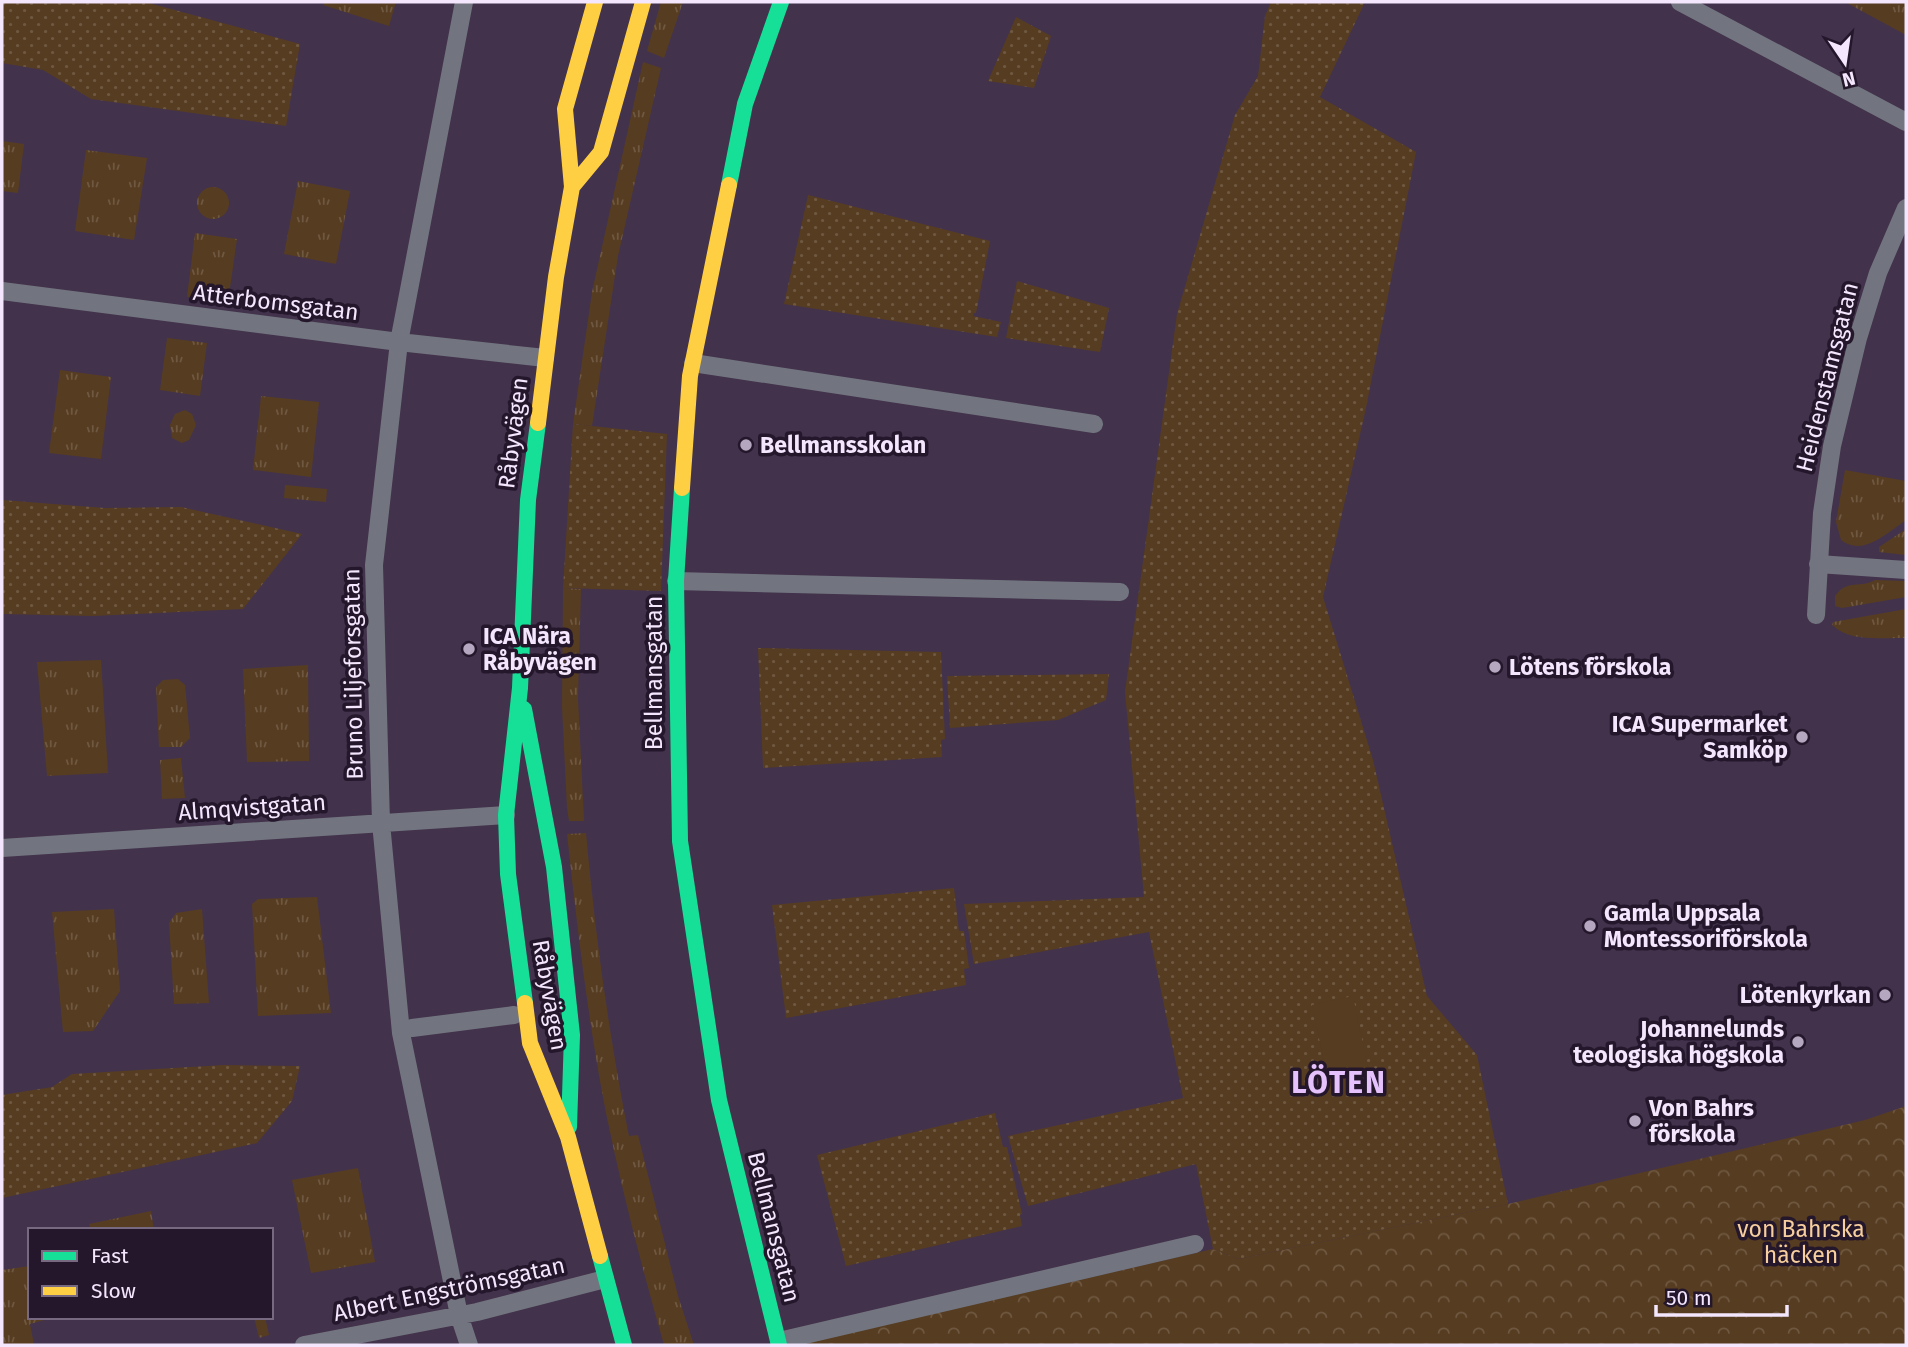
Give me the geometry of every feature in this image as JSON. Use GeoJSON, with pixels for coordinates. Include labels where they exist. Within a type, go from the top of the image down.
{"type":"FeatureCollection","features":[{"type":"Feature","properties":{"kind":"main road","name":"Råbyvägen"},"geometry":{"type":"LineString","coordinates":[[595,2],[565,109],[572,187],[545,358],[527,500],[520,688],[506,815],[508,874],[530,1043],[568,1137],[624,1345]]}},
{"type":"Feature","properties":{"kind":"main road"},"geometry":{"type":"LineString","coordinates":[[572,187],[601,152],[643,2]]}},
{"type":"Feature","properties":{"kind":"main road","name":"Bellmansgatan"},"geometry":{"type":"LineString","coordinates":[[779,1343],[719,1100],[680,841],[676,581],[693,363],[745,104],[781,2]]}},
{"type":"Feature","properties":{"kind":"main road","name":"Råbyvägen"},"geometry":{"type":"LineString","coordinates":[[520,688],[554,867],[572,1035],[568,1137]]}},
{"type":"Feature","properties":{"kind":"street","name":"Bruno Liljeforsgatan"},"geometry":{"type":"LineString","coordinates":[[464,2],[399,342],[374,565],[381,823],[401,1033],[459,1315],[469,1345]]}},
{"type":"Feature","properties":{"kind":"street"},"geometry":{"type":"LineString","coordinates":[[1680,2],[1906,122]]}},
{"type":"Feature","properties":{"kind":"street","name":"Heidenstamsgatan"},"geometry":{"type":"LineString","coordinates":[[1816,615],[1826,478],[1858,338],[1878,273],[1906,208]]}},
{"type":"Feature","properties":{"kind":"street","name":"Atterbomsgatan"},"geometry":{"type":"LineString","coordinates":[[2,291],[545,358]]}},
{"type":"Feature","properties":{"kind":"street"},"geometry":{"type":"LineString","coordinates":[[693,363],[1094,424]]}},
{"type":"Feature","properties":{"kind":"street"},"geometry":{"type":"LineString","coordinates":[[1818,564],[1906,570]]}},
{"type":"Feature","properties":{"kind":"street"},"geometry":{"type":"LineString","coordinates":[[676,581],[1119,592]]}},
{"type":"Feature","properties":{"kind":"street","name":"Almqvistgatan"},"geometry":{"type":"LineString","coordinates":[[2,848],[506,815]]}},
{"type":"Feature","properties":{"kind":"street"},"geometry":{"type":"LineString","coordinates":[[412,1028],[514,1015]]}},
{"type":"Feature","properties":{"kind":"street"},"geometry":{"type":"LineString","coordinates":[[779,1343],[1195,1244]]}},
{"type":"Feature","properties":{"kind":"street","name":"Albert Engströmsgatan"},"geometry":{"type":"LineString","coordinates":[[303,1345],[459,1315],[605,1279]]}},
{"type":"Feature","properties":{"kind":"green space"},"geometry":{"type":"Polygon","coordinates":[[[2,2],[145,2],[300,44],[286,126],[91,99],[43,70],[2,63],[2,2]]]}},
{"type":"Feature","properties":{"kind":"green space"},"geometry":{"type":"Polygon","coordinates":[[[324,2],[396,2],[389,26],[323,5],[324,2]]]}},
{"type":"Feature","properties":{"kind":"green space"},"geometry":{"type":"Polygon","coordinates":[[[661,2],[683,2],[664,58],[647,51],[661,2]]]}},
{"type":"Feature","properties":{"kind":"green space"},"geometry":{"type":"Polygon","coordinates":[[[1271,2],[1365,2],[1320,97],[1416,152],[1366,408],[1323,597],[1373,760],[1427,996],[1477,1055],[1508,1204],[1238,1259],[1213,1249],[1196,1164],[1028,1206],[1008,1136],[1183,1098],[1149,932],[974,964],[964,904],[1144,897],[1125,692],[1177,314],[1235,115],[1258,76],[1265,16],[1271,2]]]}},
{"type":"Feature","properties":{"kind":"green space"},"geometry":{"type":"Polygon","coordinates":[[[1845,2],[1906,2],[1906,35],[1845,2]]]}},
{"type":"Feature","properties":{"kind":"green space"},"geometry":{"type":"Polygon","coordinates":[[[1016,17],[1051,36],[1034,88],[988,81],[1016,17]]]}},
{"type":"Feature","properties":{"kind":"green space"},"geometry":{"type":"Polygon","coordinates":[[[643,62],[661,68],[618,256],[592,426],[573,424],[592,292],[643,62]]]}},
{"type":"Feature","properties":{"kind":"green space"},"geometry":{"type":"Polygon","coordinates":[[[2,141],[24,144],[18,193],[2,191],[2,141]]]}},
{"type":"Feature","properties":{"kind":"green space"},"geometry":{"type":"Polygon","coordinates":[[[86,150],[147,158],[134,240],[75,231],[86,150]]]}},
{"type":"Feature","properties":{"kind":"green space"},"geometry":{"type":"Polygon","coordinates":[[[298,181],[350,191],[336,264],[284,254],[298,181]]]}},
{"type":"Feature","properties":{"kind":"green space"},"geometry":{"type":"Polygon","coordinates":[[[213,187],[224,192],[229,203],[224,214],[213,219],[202,214],[197,203],[202,192],[213,187]]]}},
{"type":"Feature","properties":{"kind":"green space"},"geometry":{"type":"Polygon","coordinates":[[[808,195],[990,241],[976,313],[973,316],[1001,322],[997,337],[784,304],[808,195]]]}},
{"type":"Feature","properties":{"kind":"green space"},"geometry":{"type":"Polygon","coordinates":[[[195,233],[237,239],[228,302],[187,297],[195,233]]]}},
{"type":"Feature","properties":{"kind":"green space"},"geometry":{"type":"Polygon","coordinates":[[[1017,281],[1109,308],[1100,352],[1006,338],[1017,281]]]}},
{"type":"Feature","properties":{"kind":"green space"},"geometry":{"type":"Polygon","coordinates":[[[167,338],[207,343],[200,396],[160,390],[167,338]]]}},
{"type":"Feature","properties":{"kind":"green space"},"geometry":{"type":"Polygon","coordinates":[[[60,370],[111,377],[101,459],[49,453],[60,370]]]}},
{"type":"Feature","properties":{"kind":"green space"},"geometry":{"type":"Polygon","coordinates":[[[261,396],[319,402],[311,477],[253,470],[261,396]]]}},
{"type":"Feature","properties":{"kind":"green space"},"geometry":{"type":"Polygon","coordinates":[[[185,410],[192,414],[196,425],[189,440],[182,443],[172,438],[170,425],[175,414],[185,410]]]}},
{"type":"Feature","properties":{"kind":"green space"},"geometry":{"type":"Polygon","coordinates":[[[573,424],[667,434],[661,591],[563,588],[573,424]]]}},
{"type":"Feature","properties":{"kind":"green space"},"geometry":{"type":"Polygon","coordinates":[[[1845,470],[1906,481],[1906,520],[1883,537],[1866,545],[1849,545],[1841,540],[1836,522],[1845,470]]]}},
{"type":"Feature","properties":{"kind":"green space"},"geometry":{"type":"Polygon","coordinates":[[[285,485],[327,489],[326,502],[284,498],[285,485]]]}},
{"type":"Feature","properties":{"kind":"green space"},"geometry":{"type":"Polygon","coordinates":[[[2,500],[105,508],[181,507],[302,534],[243,609],[93,616],[2,614],[2,500]]]}},
{"type":"Feature","properties":{"kind":"green space"},"geometry":{"type":"Polygon","coordinates":[[[1906,529],[1906,555],[1879,552],[1879,547],[1906,529]]]}},
{"type":"Feature","properties":{"kind":"green space"},"geometry":{"type":"Polygon","coordinates":[[[1875,580],[1906,581],[1906,597],[1842,608],[1835,606],[1835,596],[1845,587],[1875,580]]]}},
{"type":"Feature","properties":{"kind":"green space"},"geometry":{"type":"Polygon","coordinates":[[[563,588],[581,589],[578,698],[584,821],[569,821],[567,808],[562,707],[563,588]]]}},
{"type":"Feature","properties":{"kind":"green space"},"geometry":{"type":"Polygon","coordinates":[[[1906,609],[1906,638],[1857,637],[1832,625],[1833,622],[1906,609]]]}},
{"type":"Feature","properties":{"kind":"green space"},"geometry":{"type":"Polygon","coordinates":[[[758,648],[941,652],[945,739],[941,740],[942,757],[763,768],[758,648]]]}},
{"type":"Feature","properties":{"kind":"green space"},"geometry":{"type":"Polygon","coordinates":[[[101,660],[108,773],[47,776],[37,662],[101,660]]]}},
{"type":"Feature","properties":{"kind":"green space"},"geometry":{"type":"Polygon","coordinates":[[[308,665],[309,761],[247,762],[243,669],[308,665]]]}},
{"type":"Feature","properties":{"kind":"green space"},"geometry":{"type":"Polygon","coordinates":[[[1109,674],[1106,700],[1058,720],[950,728],[947,676],[1109,674]]]}},
{"type":"Feature","properties":{"kind":"green space"},"geometry":{"type":"Polygon","coordinates":[[[178,679],[185,685],[190,738],[181,747],[159,747],[156,687],[163,680],[178,679]]]}},
{"type":"Feature","properties":{"kind":"green space"},"geometry":{"type":"Polygon","coordinates":[[[181,758],[185,798],[162,799],[160,760],[181,758]]]}},
{"type":"Feature","properties":{"kind":"green space"},"geometry":{"type":"Polygon","coordinates":[[[586,833],[603,985],[629,1136],[638,1135],[678,1296],[694,1345],[664,1345],[606,1113],[584,974],[567,834],[586,833]]]}},
{"type":"Feature","properties":{"kind":"green space"},"geometry":{"type":"Polygon","coordinates":[[[954,888],[959,931],[964,931],[969,968],[964,969],[966,985],[786,1018],[772,905],[954,888]]]}},
{"type":"Feature","properties":{"kind":"green space"},"geometry":{"type":"Polygon","coordinates":[[[317,897],[331,1013],[258,1016],[252,904],[258,899],[317,897]]]}},
{"type":"Feature","properties":{"kind":"green space"},"geometry":{"type":"Polygon","coordinates":[[[114,909],[120,991],[93,1031],[63,1032],[52,912],[114,909]]]}},
{"type":"Feature","properties":{"kind":"green space"},"geometry":{"type":"Polygon","coordinates":[[[202,909],[209,1003],[174,1004],[169,923],[176,913],[202,909]]]}},
{"type":"Feature","properties":{"kind":"green space"},"geometry":{"type":"Polygon","coordinates":[[[1353,996],[1370,1077],[1329,1086],[1312,1005],[1353,996]]]}},
{"type":"Feature","properties":{"kind":"green space"},"geometry":{"type":"Polygon","coordinates":[[[224,1065],[300,1066],[292,1101],[257,1143],[2,1198],[2,1095],[52,1087],[72,1074],[224,1065]]]}},
{"type":"Feature","properties":{"kind":"green space","name":"von Bahrska häcken"},"geometry":{"type":"Polygon","coordinates":[[[1906,1106],[1906,1345],[797,1345],[1213,1249],[1238,1259],[1508,1204],[1865,1120],[1906,1106]]]}},
{"type":"Feature","properties":{"kind":"green space"},"geometry":{"type":"Polygon","coordinates":[[[995,1113],[1003,1147],[1007,1147],[1022,1214],[1022,1226],[846,1266],[817,1155],[995,1113]]]}},
{"type":"Feature","properties":{"kind":"green space"},"geometry":{"type":"Polygon","coordinates":[[[358,1168],[375,1262],[311,1273],[292,1180],[358,1168]]]}},
{"type":"Feature","properties":{"kind":"green space"},"geometry":{"type":"Polygon","coordinates":[[[151,1211],[154,1228],[90,1228],[89,1224],[151,1211]]]}},
{"type":"Feature","properties":{"kind":"green space"},"geometry":{"type":"Polygon","coordinates":[[[28,1266],[28,1319],[48,1319],[30,1324],[34,1345],[2,1345],[2,1270],[28,1266]]]}},
{"type":"Feature","properties":{"kind":"green space"},"geometry":{"type":"Polygon","coordinates":[[[254,1319],[265,1319],[269,1335],[259,1338],[254,1319]]]}},
{"type":"Feature","properties":{"kind":"traffic: fast"},"geometry":{"type":"LineString","coordinates":[[729,185],[745,104],[781,2]]}},
{"type":"Feature","properties":{"kind":"traffic: fast"},"geometry":{"type":"LineString","coordinates":[[525,1003],[508,874],[506,815],[520,688],[528,500],[538,423]]}},
{"type":"Feature","properties":{"kind":"traffic: fast"},"geometry":{"type":"LineString","coordinates":[[682,488],[676,581],[680,841],[719,1100],[779,1345]]}},
{"type":"Feature","properties":{"kind":"traffic: fast"},"geometry":{"type":"LineString","coordinates":[[524,709],[554,867],[572,1035],[569,1127]]}},
{"type":"Feature","properties":{"kind":"traffic: fast"},"geometry":{"type":"LineString","coordinates":[[600,1256],[624,1345]]}},
{"type":"Feature","properties":{"kind":"traffic: slow"},"geometry":{"type":"LineString","coordinates":[[538,423],[556,277],[572,187],[565,109],[595,2]]}},
{"type":"Feature","properties":{"kind":"traffic: slow"},"geometry":{"type":"LineString","coordinates":[[572,187],[601,152],[643,2]]}},
{"type":"Feature","properties":{"kind":"traffic: slow"},"geometry":{"type":"LineString","coordinates":[[682,488],[690,376],[729,185]]}},
{"type":"Feature","properties":{"kind":"traffic: slow"},"geometry":{"type":"LineString","coordinates":[[525,1003],[530,1043],[568,1137],[600,1256]]}},
{"type":"Feature","properties":{"kind":"place","name":"Bellmansskolan"},"geometry":{"type":"Point","coordinates":[746,445]}},
{"type":"Feature","properties":{"kind":"place","name":"ICA Nära Råbyvägen"},"geometry":{"type":"Point","coordinates":[469,649]}},
{"type":"Feature","properties":{"kind":"place","name":"Lötens förskola"},"geometry":{"type":"Point","coordinates":[1495,667]}},
{"type":"Feature","properties":{"kind":"place","name":"ICA Supermarket Samköp"},"geometry":{"type":"Point","coordinates":[1802,737]}},
{"type":"Feature","properties":{"kind":"place","name":"Gamla Uppsala Montessoriförskola"},"geometry":{"type":"Point","coordinates":[1590,926]}},
{"type":"Feature","properties":{"kind":"place","name":"Lötenkyrkan"},"geometry":{"type":"Point","coordinates":[1885,995]}},
{"type":"Feature","properties":{"kind":"place","name":"Johannelunds teologiska högskola"},"geometry":{"type":"Point","coordinates":[1798,1042]}},
{"type":"Feature","properties":{"kind":"place","name":"Von Bahrs förskola"},"geometry":{"type":"Point","coordinates":[1635,1121]}},
{"type":"Feature","properties":{"kind":"district","name":"LÖTEN"},"geometry":{"type":"Point","coordinates":[1339,1083]}}]}
